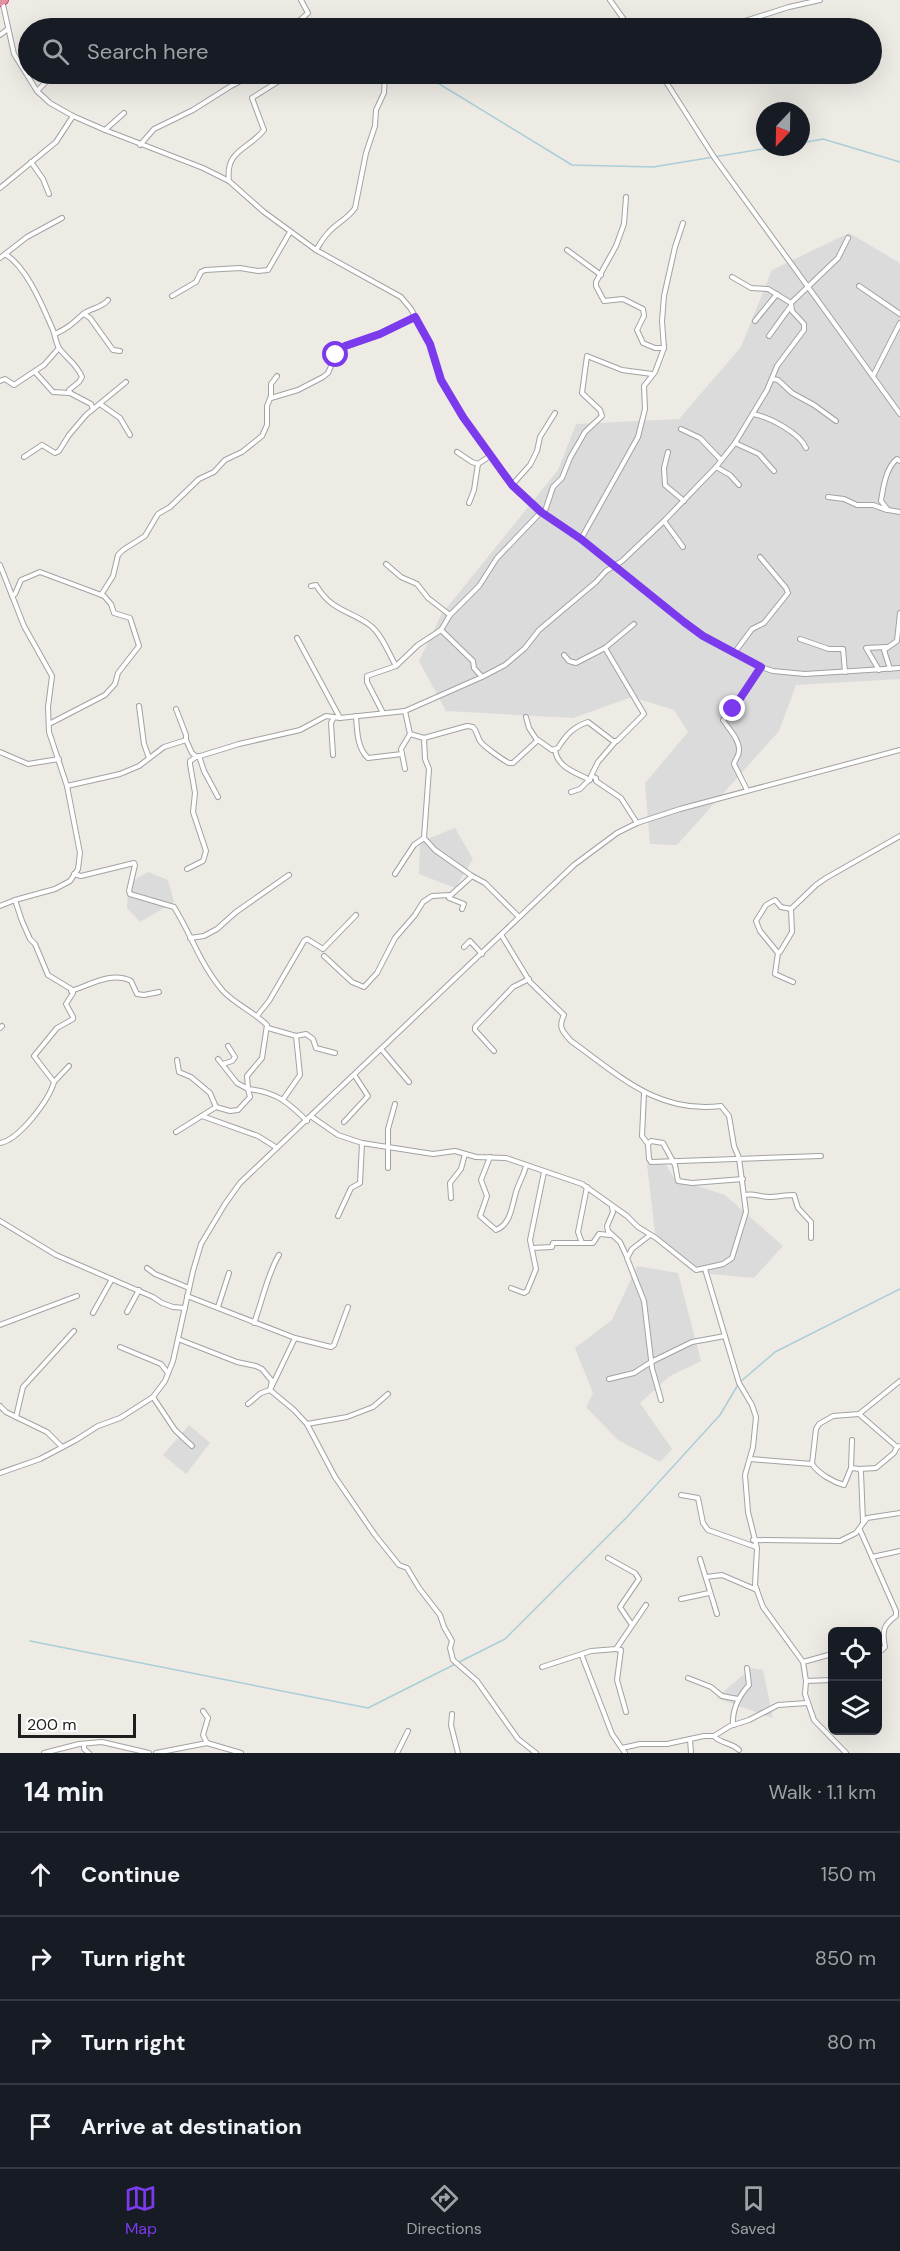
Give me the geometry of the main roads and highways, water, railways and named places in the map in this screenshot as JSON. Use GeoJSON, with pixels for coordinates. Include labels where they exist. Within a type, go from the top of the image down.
{"type":"FeatureCollection","features":[{"type":"Feature","properties":{"kind":"waterway"},"geometry":{"type":"LineString","coordinates":[[439,84],[572,165],[653,167],[756,150]]}},
{"type":"Feature","properties":{"kind":"waterway"},"geometry":{"type":"LineString","coordinates":[[810,141],[823,139],[900,162]]}},
{"type":"Feature","properties":{"kind":"waterway"},"geometry":{"type":"LineString","coordinates":[[30,1641],[368,1708],[505,1639],[627,1517],[720,1415],[739,1383],[775,1352],[900,1289]]}}]}
